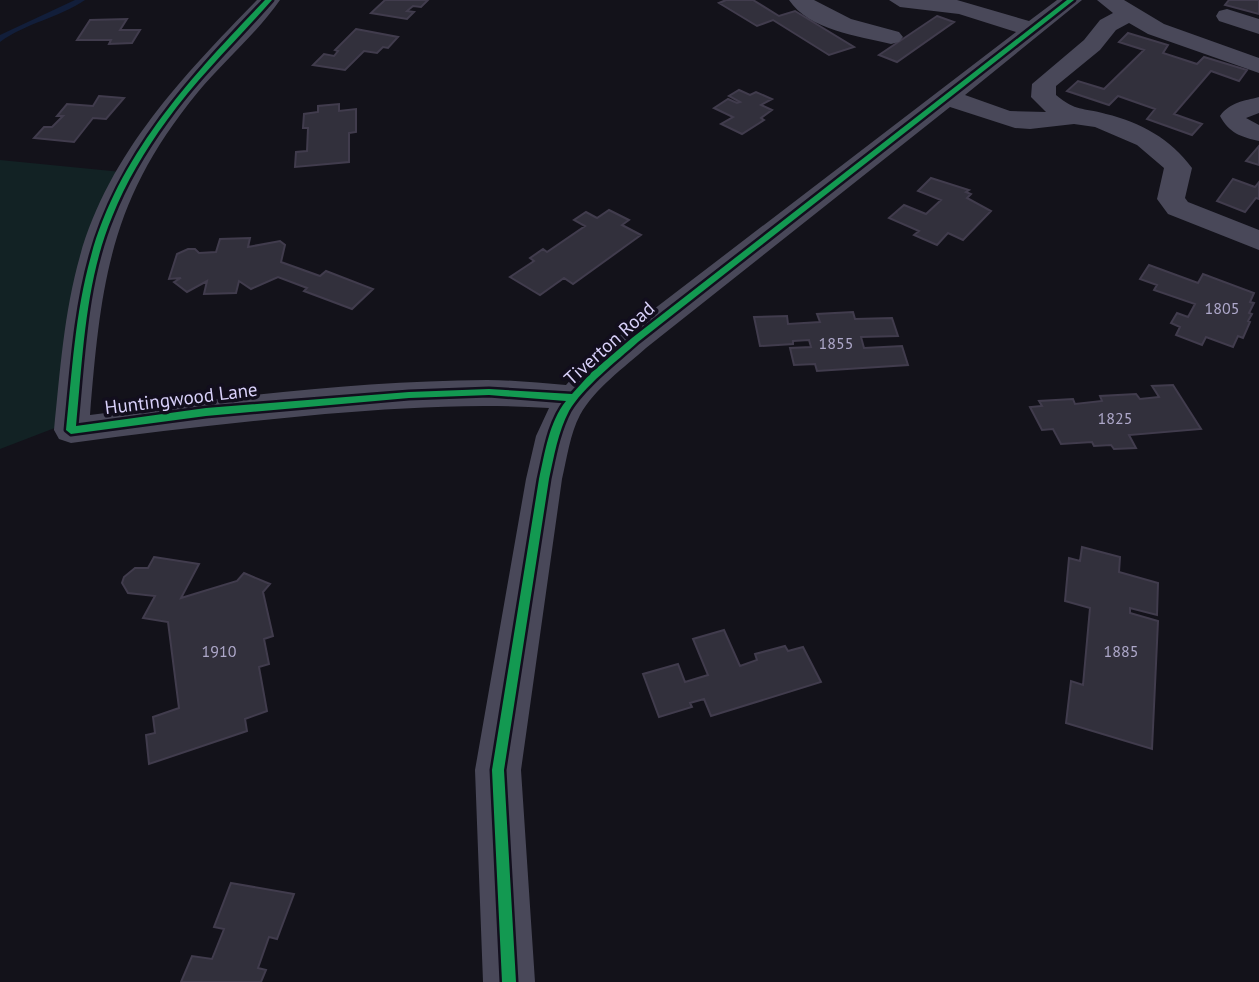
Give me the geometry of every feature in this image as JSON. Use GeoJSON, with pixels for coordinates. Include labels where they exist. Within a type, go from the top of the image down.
{"type":"FeatureCollection","features":[{"type":"Feature","properties":{"kind":"street","name":"Huntingwood Lane"},"geometry":{"type":"LineString","coordinates":[[269,0],[181,94],[140,153],[113,207],[90,279],[71,430],[206,412],[381,397],[489,392],[573,398]]}},
{"type":"Feature","properties":{"kind":"street"},"geometry":{"type":"LineString","coordinates":[[800,0],[821,14],[855,28],[891,37]]}},
{"type":"Feature","properties":{"kind":"street","name":"Tiverton Road"},"geometry":{"type":"LineString","coordinates":[[509,982],[498,770],[544,479],[560,418],[573,398],[594,375],[645,332],[1070,0]]}},
{"type":"Feature","properties":{"kind":"street"},"geometry":{"type":"LineString","coordinates":[[1108,0],[1156,29],[1259,66]]}},
{"type":"Feature","properties":{"kind":"street"},"geometry":{"type":"LineString","coordinates":[[868,53],[917,18],[908,3]]}},
{"type":"Feature","properties":{"kind":"street"},"geometry":{"type":"LineString","coordinates":[[908,3],[954,6],[1032,30]]}},
{"type":"Feature","properties":{"kind":"street"},"geometry":{"type":"LineString","coordinates":[[1067,117],[1044,97],[1044,84],[1092,46],[1108,25],[1128,14]]}},
{"type":"Feature","properties":{"kind":"street"},"geometry":{"type":"LineString","coordinates":[[1227,16],[1259,27]]}},
{"type":"Feature","properties":{"kind":"street"},"geometry":{"type":"LineString","coordinates":[[948,97],[1015,120],[1036,122],[1067,117],[1099,120],[1158,145],[1171,156],[1178,168],[1179,173],[1171,195],[1173,204],[1186,212],[1259,241]]}},
{"type":"Feature","properties":{"kind":"street"},"geometry":{"type":"LineString","coordinates":[[1259,105],[1240,110],[1233,116],[1235,122],[1242,127],[1259,133]]}},
{"type":"Feature","properties":{"kind":"shaded area"},"geometry":{"type":"Polygon","coordinates":[[[0,160],[132,173],[120,195],[73,421],[0,449],[0,160]]]}},
{"type":"Feature","properties":{"kind":"water"},"geometry":{"type":"Polygon","coordinates":[[[75,0],[85,0],[0,42],[0,35],[75,0]]]}},
{"type":"Feature","properties":{"kind":"building"},"geometry":{"type":"Polygon","coordinates":[[[385,0],[428,0],[421,7],[413,6],[407,11],[414,12],[407,19],[371,13],[385,0]]]}},
{"type":"Feature","properties":{"kind":"building"},"geometry":{"type":"Polygon","coordinates":[[[726,0],[753,0],[779,16],[795,11],[854,47],[829,55],[773,20],[757,26],[719,3],[726,0]]]}},
{"type":"Feature","properties":{"kind":"building"},"geometry":{"type":"Polygon","coordinates":[[[1229,0],[1259,0],[1259,14],[1225,5],[1229,0]]]}},
{"type":"Feature","properties":{"kind":"building"},"geometry":{"type":"Polygon","coordinates":[[[937,16],[954,22],[897,62],[879,55],[937,16]]]}},
{"type":"Feature","properties":{"kind":"building"},"geometry":{"type":"Polygon","coordinates":[[[127,19],[120,30],[140,30],[132,43],[109,44],[111,40],[77,40],[90,20],[127,19]]]}},
{"type":"Feature","properties":{"kind":"building"},"geometry":{"type":"Polygon","coordinates":[[[356,29],[398,37],[388,48],[383,47],[377,53],[364,51],[345,70],[313,65],[324,54],[334,56],[338,51],[335,50],[356,29]]]}},
{"type":"Feature","properties":{"kind":"building"},"geometry":{"type":"Polygon","coordinates":[[[1128,33],[1168,45],[1163,53],[1197,64],[1204,57],[1247,70],[1239,81],[1211,71],[1174,114],[1202,124],[1192,135],[1147,119],[1155,109],[1118,96],[1109,105],[1067,91],[1078,81],[1104,89],[1144,50],[1119,42],[1128,33]]]}},
{"type":"Feature","properties":{"kind":"building"},"geometry":{"type":"Polygon","coordinates":[[[739,90],[750,95],[756,92],[772,99],[761,105],[772,110],[761,118],[764,120],[742,134],[721,124],[733,117],[714,108],[728,99],[740,102],[729,96],[739,90]]]}},
{"type":"Feature","properties":{"kind":"building"},"geometry":{"type":"Polygon","coordinates":[[[99,96],[124,98],[106,119],[93,118],[74,142],[34,138],[44,127],[52,127],[63,116],[57,116],[67,104],[93,106],[99,96]]]}},
{"type":"Feature","properties":{"kind":"building"},"geometry":{"type":"Polygon","coordinates":[[[339,104],[339,111],[356,109],[356,132],[349,133],[349,162],[295,167],[296,152],[307,151],[308,128],[303,128],[304,114],[318,112],[318,106],[339,104]]]}},
{"type":"Feature","properties":{"kind":"building"},"geometry":{"type":"Polygon","coordinates":[[[1259,146],[1259,165],[1246,161],[1259,146]]]}},
{"type":"Feature","properties":{"kind":"building"},"geometry":{"type":"Polygon","coordinates":[[[931,178],[969,190],[966,192],[971,194],[967,198],[991,211],[963,240],[948,233],[937,245],[914,235],[919,231],[889,218],[904,205],[926,214],[941,200],[918,191],[931,178]]]}},
{"type":"Feature","properties":{"kind":"building"},"geometry":{"type":"Polygon","coordinates":[[[1233,179],[1255,187],[1259,182],[1259,199],[1256,198],[1245,212],[1217,201],[1233,179]]]}},
{"type":"Feature","properties":{"kind":"building"},"geometry":{"type":"Polygon","coordinates":[[[609,210],[629,220],[622,225],[641,235],[573,284],[564,278],[540,295],[510,277],[534,261],[530,258],[543,249],[547,252],[585,226],[574,220],[586,212],[597,218],[609,210]]]}},
{"type":"Feature","properties":{"kind":"building"},"geometry":{"type":"Polygon","coordinates":[[[250,238],[248,247],[280,241],[285,245],[281,262],[320,276],[326,271],[373,289],[352,309],[304,291],[307,288],[278,277],[251,289],[239,281],[236,293],[204,294],[207,281],[187,292],[174,282],[181,278],[169,279],[177,254],[188,249],[195,249],[199,253],[216,252],[220,239],[250,238]]]}},
{"type":"Feature","properties":{"kind":"building"},"geometry":{"type":"Polygon","coordinates":[[[1149,265],[1198,283],[1203,274],[1254,293],[1250,302],[1254,303],[1249,313],[1252,314],[1243,338],[1238,336],[1233,347],[1206,337],[1202,345],[1176,335],[1180,327],[1171,323],[1177,313],[1188,317],[1195,304],[1154,290],[1157,285],[1140,279],[1149,265]]]}},
{"type":"Feature","properties":{"kind":"building"},"geometry":{"type":"Polygon","coordinates":[[[853,312],[855,319],[892,318],[898,336],[861,337],[864,348],[902,346],[908,365],[817,371],[815,364],[794,365],[790,348],[811,347],[809,340],[760,346],[754,317],[787,316],[788,324],[820,322],[817,314],[853,312]]]}},
{"type":"Feature","properties":{"kind":"building"},"geometry":{"type":"Polygon","coordinates":[[[1173,385],[1201,429],[1129,435],[1136,448],[1114,449],[1111,445],[1094,446],[1092,442],[1061,444],[1053,429],[1042,430],[1030,407],[1042,406],[1039,401],[1073,399],[1075,404],[1102,401],[1100,396],[1136,394],[1140,399],[1159,397],[1152,386],[1173,385]]]}},
{"type":"Feature","properties":{"kind":"building"},"geometry":{"type":"Polygon","coordinates":[[[1082,547],[1120,557],[1119,572],[1158,583],[1157,615],[1130,608],[1130,613],[1158,621],[1152,749],[1066,723],[1071,681],[1083,685],[1090,608],[1065,601],[1069,558],[1080,561],[1082,547]]]}},
{"type":"Feature","properties":{"kind":"building"},"geometry":{"type":"Polygon","coordinates":[[[154,557],[199,564],[181,598],[237,581],[244,573],[270,584],[263,592],[273,636],[264,639],[269,664],[259,667],[267,711],[245,719],[247,731],[149,764],[146,735],[155,733],[153,717],[179,708],[168,622],[143,618],[155,596],[128,593],[122,583],[124,577],[135,568],[148,568],[154,557]]]}},
{"type":"Feature","properties":{"kind":"building"},"geometry":{"type":"Polygon","coordinates":[[[724,630],[740,666],[757,660],[755,654],[785,646],[788,651],[803,647],[821,682],[711,716],[704,699],[690,703],[692,707],[659,717],[643,674],[678,664],[685,682],[708,675],[693,639],[724,630]]]}},
{"type":"Feature","properties":{"kind":"building"},"geometry":{"type":"Polygon","coordinates":[[[231,883],[294,894],[277,939],[269,937],[258,968],[266,970],[261,982],[181,982],[192,956],[212,959],[224,929],[214,927],[231,883]]]}},
{"type":"Feature","properties":{"kind":"cycle path"},"geometry":{"type":"LineString","coordinates":[[269,0],[189,87],[142,150],[123,183],[107,219],[90,277],[71,430],[206,412],[409,395],[489,392],[573,398]]}},
{"type":"Feature","properties":{"kind":"cycle path"},"geometry":{"type":"LineString","coordinates":[[509,982],[498,770],[544,479],[554,436],[566,408],[594,375],[635,340],[1071,0]]}}]}
